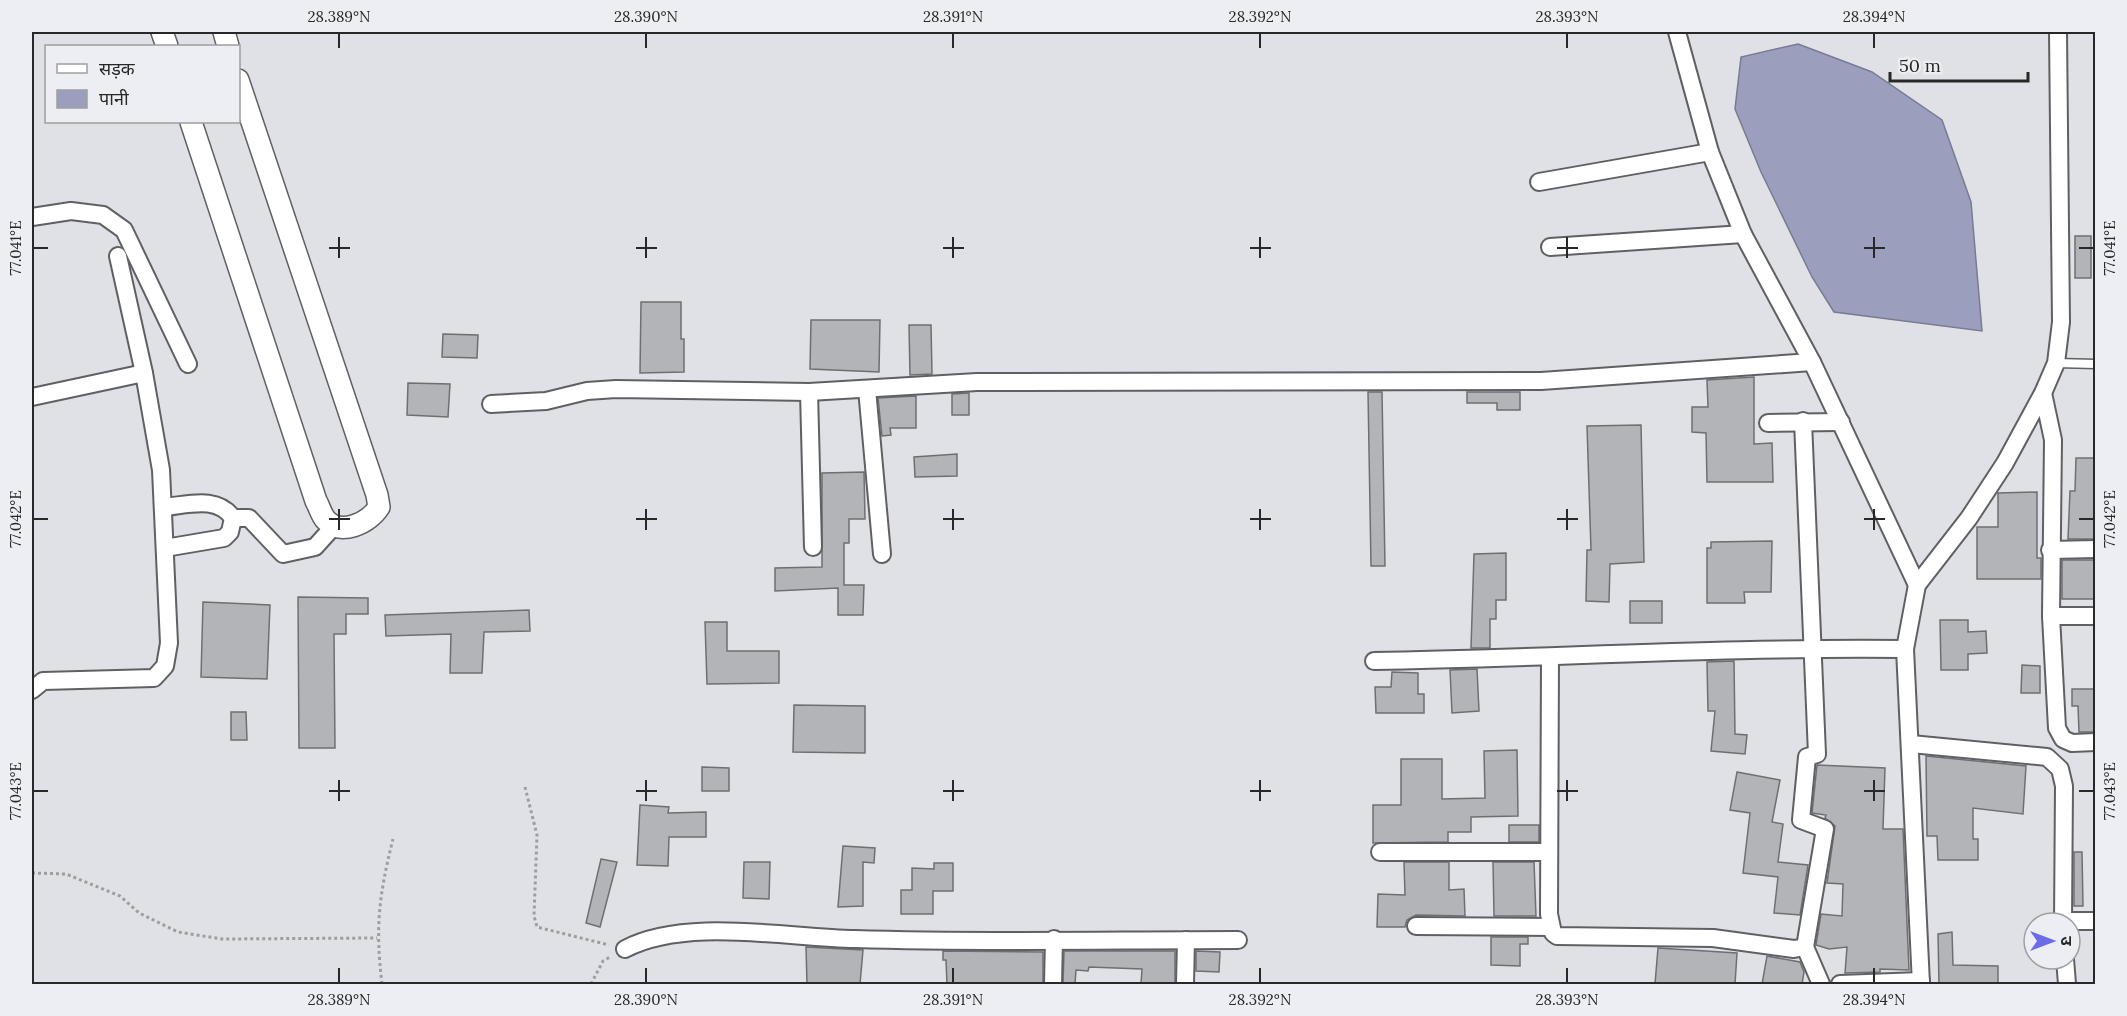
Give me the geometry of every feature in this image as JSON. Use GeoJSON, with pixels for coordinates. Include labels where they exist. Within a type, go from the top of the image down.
{"type":"FeatureCollection","features":[{"type":"Feature","properties":{"kind":"street"},"geometry":{"type":"LineString","coordinates":[[1677,32],[1710,152],[1743,234],[1812,362],[1917,585]]}},
{"type":"Feature","properties":{"kind":"street"},"geometry":{"type":"LineString","coordinates":[[1840,984],[1921,983],[1905,649],[1917,585],[1975,509],[2005,463],[2043,393],[2056,363],[2061,322],[2058,32]]}},
{"type":"Feature","properties":{"kind":"street"},"geometry":{"type":"LineString","coordinates":[[191,123],[316,501],[324,518],[334,526],[354,527],[373,517],[379,507],[377,495],[240,86]]}},
{"type":"Feature","properties":{"kind":"street"},"geometry":{"type":"LineString","coordinates":[[1539,182],[1710,152]]}},
{"type":"Feature","properties":{"kind":"street"},"geometry":{"type":"LineString","coordinates":[[32,217],[71,211],[103,215],[124,230],[188,364]]}},
{"type":"Feature","properties":{"kind":"street"},"geometry":{"type":"LineString","coordinates":[[1550,247],[1743,234]]}},
{"type":"Feature","properties":{"kind":"street"},"geometry":{"type":"LineString","coordinates":[[32,690],[43,681],[154,678],[165,666],[169,643],[161,470],[144,373],[118,256]]}},
{"type":"Feature","properties":{"kind":"street"},"geometry":{"type":"LineString","coordinates":[[491,404],[546,401],[587,391],[616,389],[809,392],[977,382],[1541,381],[1812,362]]}},
{"type":"Feature","properties":{"kind":"street"},"geometry":{"type":"LineString","coordinates":[[32,397],[144,373]]}},
{"type":"Feature","properties":{"kind":"street"},"geometry":{"type":"LineString","coordinates":[[867,389],[882,554]]}},
{"type":"Feature","properties":{"kind":"street"},"geometry":{"type":"LineString","coordinates":[[809,392],[813,547]]}},
{"type":"Feature","properties":{"kind":"street"},"geometry":{"type":"LineString","coordinates":[[2043,393],[2053,440],[2050,550],[2057,728],[2063,739],[2072,743],[2096,742]]}},
{"type":"Feature","properties":{"kind":"street"},"geometry":{"type":"LineString","coordinates":[[1803,421],[1817,754],[1807,757],[1801,820],[1825,829],[1805,947],[1821,984]]}},
{"type":"Feature","properties":{"kind":"street"},"geometry":{"type":"LineString","coordinates":[[1768,423],[1841,422]]}},
{"type":"Feature","properties":{"kind":"street"},"geometry":{"type":"LineString","coordinates":[[164,507],[214,503],[225,507],[233,518],[230,532],[224,538],[165,548]]}},
{"type":"Feature","properties":{"kind":"street"},"geometry":{"type":"LineString","coordinates":[[233,518],[249,518],[283,554],[315,547],[334,526]]}},
{"type":"Feature","properties":{"kind":"street"},"geometry":{"type":"LineString","coordinates":[[2050,550],[2096,549]]}},
{"type":"Feature","properties":{"kind":"street"},"geometry":{"type":"LineString","coordinates":[[2051,616],[2096,616]]}},
{"type":"Feature","properties":{"kind":"street"},"geometry":{"type":"LineString","coordinates":[[1374,661],[1550,658],[1721,649],[1905,649]]}},
{"type":"Feature","properties":{"kind":"street"},"geometry":{"type":"LineString","coordinates":[[1550,658],[1549,914],[1551,927],[1557,936],[1713,938],[1794,948],[1805,947]]}},
{"type":"Feature","properties":{"kind":"street"},"geometry":{"type":"LineString","coordinates":[[1911,744],[2047,757],[2060,769],[2064,786],[2063,911]]}},
{"type":"Feature","properties":{"kind":"street"},"geometry":{"type":"LineString","coordinates":[[1380,852],[1548,852]]}},
{"type":"Feature","properties":{"kind":"street"},"geometry":{"type":"LineString","coordinates":[[1416,926],[1551,927]]}},
{"type":"Feature","properties":{"kind":"street"},"geometry":{"type":"LineString","coordinates":[[625,949],[640,941],[706,931],[855,940],[1238,940]]}},
{"type":"Feature","properties":{"kind":"street"},"geometry":{"type":"LineString","coordinates":[[1053,984],[1054,939]]}},
{"type":"Feature","properties":{"kind":"street"},"geometry":{"type":"LineString","coordinates":[[1185,940],[1185,984]]}},
{"type":"Feature","properties":{"kind":"lane"},"geometry":{"type":"LineString","coordinates":[[2056,363],[2096,364]]}},
{"type":"Feature","properties":{"kind":"path"},"geometry":{"type":"LineString","coordinates":[[525,787],[537,835],[534,916],[537,927],[625,949]]}},
{"type":"Feature","properties":{"kind":"path"},"geometry":{"type":"LineString","coordinates":[[382,984],[377,938],[381,888],[393,838]]}},
{"type":"Feature","properties":{"kind":"path"},"geometry":{"type":"LineString","coordinates":[[32,873],[66,874],[120,896],[139,913],[178,932],[222,939],[377,938]]}},
{"type":"Feature","properties":{"kind":"path"},"geometry":{"type":"LineString","coordinates":[[591,984],[603,961],[625,949]]}},
{"type":"Feature","properties":{"kind":"water"},"geometry":{"type":"Polygon","coordinates":[[[1798,44],[1872,72],[1942,120],[1971,202],[1982,331],[1834,312],[1812,277],[1761,172],[1735,109],[1741,57],[1798,44]]]}},
{"type":"Feature","properties":{"kind":"building"},"geometry":{"type":"Polygon","coordinates":[[[2075,236],[2091,236],[2091,278],[2075,278],[2075,236]]]}},
{"type":"Feature","properties":{"kind":"building"},"geometry":{"type":"Polygon","coordinates":[[[641,302],[681,302],[684,372],[640,373],[641,302]]]}},
{"type":"Feature","properties":{"kind":"building"},"geometry":{"type":"Polygon","coordinates":[[[811,320],[880,320],[879,372],[810,369],[811,320]]]}},
{"type":"Feature","properties":{"kind":"building"},"geometry":{"type":"Polygon","coordinates":[[[909,325],[931,325],[932,374],[910,375],[909,325]]]}},
{"type":"Feature","properties":{"kind":"building"},"geometry":{"type":"Polygon","coordinates":[[[443,334],[478,335],[477,358],[442,357],[443,334]]]}},
{"type":"Feature","properties":{"kind":"building"},"geometry":{"type":"Polygon","coordinates":[[[1754,377],[1754,444],[1772,443],[1773,482],[1707,482],[1706,433],[1692,432],[1692,407],[1708,407],[1707,380],[1754,377]]]}},
{"type":"Feature","properties":{"kind":"building"},"geometry":{"type":"Polygon","coordinates":[[[408,383],[450,384],[448,417],[407,415],[408,383]]]}},
{"type":"Feature","properties":{"kind":"building"},"geometry":{"type":"Polygon","coordinates":[[[1368,392],[1382,392],[1385,566],[1371,566],[1368,392]]]}},
{"type":"Feature","properties":{"kind":"building"},"geometry":{"type":"Polygon","coordinates":[[[1467,392],[1520,392],[1520,410],[1497,410],[1497,403],[1467,403],[1467,392]]]}},
{"type":"Feature","properties":{"kind":"building"},"geometry":{"type":"Polygon","coordinates":[[[969,393],[969,415],[952,415],[952,394],[969,393]]]}},
{"type":"Feature","properties":{"kind":"building"},"geometry":{"type":"Polygon","coordinates":[[[916,396],[916,428],[890,428],[891,435],[882,436],[878,398],[916,396]]]}},
{"type":"Feature","properties":{"kind":"building"},"geometry":{"type":"Polygon","coordinates":[[[1641,425],[1644,562],[1610,564],[1609,602],[1586,601],[1587,550],[1591,550],[1587,426],[1641,425]]]}},
{"type":"Feature","properties":{"kind":"building"},"geometry":{"type":"Polygon","coordinates":[[[957,454],[957,476],[915,477],[914,457],[957,454]]]}},
{"type":"Feature","properties":{"kind":"building"},"geometry":{"type":"Polygon","coordinates":[[[2076,458],[2096,458],[2096,539],[2068,539],[2070,491],[2075,491],[2076,458]]]}},
{"type":"Feature","properties":{"kind":"building"},"geometry":{"type":"Polygon","coordinates":[[[864,472],[865,519],[849,519],[849,543],[844,543],[844,585],[864,585],[863,615],[838,615],[838,588],[775,591],[775,568],[822,567],[822,473],[864,472]]]}},
{"type":"Feature","properties":{"kind":"building"},"geometry":{"type":"Polygon","coordinates":[[[2037,492],[2037,558],[2041,558],[2041,579],[1977,579],[1977,527],[1998,527],[1998,493],[2037,492]]]}},
{"type":"Feature","properties":{"kind":"building"},"geometry":{"type":"Polygon","coordinates":[[[1772,541],[1771,592],[1744,592],[1745,603],[1707,603],[1707,548],[1711,548],[1711,542],[1772,541]]]}},
{"type":"Feature","properties":{"kind":"building"},"geometry":{"type":"Polygon","coordinates":[[[1506,553],[1506,600],[1496,600],[1496,619],[1490,619],[1490,648],[1471,648],[1474,554],[1506,553]]]}},
{"type":"Feature","properties":{"kind":"building"},"geometry":{"type":"Polygon","coordinates":[[[2062,560],[2096,560],[2096,599],[2062,599],[2062,560]]]}},
{"type":"Feature","properties":{"kind":"building"},"geometry":{"type":"Polygon","coordinates":[[[298,597],[368,598],[368,614],[346,614],[346,634],[334,634],[335,748],[299,748],[298,597]]]}},
{"type":"Feature","properties":{"kind":"building"},"geometry":{"type":"Polygon","coordinates":[[[1630,601],[1662,601],[1662,623],[1630,623],[1630,601]]]}},
{"type":"Feature","properties":{"kind":"building"},"geometry":{"type":"Polygon","coordinates":[[[203,602],[270,605],[267,679],[201,677],[203,602]]]}},
{"type":"Feature","properties":{"kind":"building"},"geometry":{"type":"Polygon","coordinates":[[[529,610],[530,631],[484,632],[482,673],[450,673],[451,634],[386,636],[385,615],[529,610]]]}},
{"type":"Feature","properties":{"kind":"building"},"geometry":{"type":"Polygon","coordinates":[[[1940,620],[1968,620],[1968,632],[1986,631],[1987,653],[1968,654],[1968,670],[1941,670],[1940,620]]]}},
{"type":"Feature","properties":{"kind":"building"},"geometry":{"type":"Polygon","coordinates":[[[705,622],[727,622],[727,651],[779,651],[779,683],[707,684],[705,622]]]}},
{"type":"Feature","properties":{"kind":"building"},"geometry":{"type":"Polygon","coordinates":[[[1734,661],[1735,734],[1747,735],[1745,754],[1711,751],[1715,711],[1708,711],[1707,662],[1734,661]]]}},
{"type":"Feature","properties":{"kind":"building"},"geometry":{"type":"Polygon","coordinates":[[[2022,665],[2040,666],[2040,693],[2021,693],[2022,665]]]}},
{"type":"Feature","properties":{"kind":"building"},"geometry":{"type":"Polygon","coordinates":[[[1477,669],[1479,711],[1452,713],[1450,670],[1477,669]]]}},
{"type":"Feature","properties":{"kind":"building"},"geometry":{"type":"Polygon","coordinates":[[[1392,672],[1418,673],[1418,694],[1424,694],[1424,713],[1376,713],[1375,687],[1391,687],[1392,672]]]}},
{"type":"Feature","properties":{"kind":"building"},"geometry":{"type":"Polygon","coordinates":[[[2072,689],[2096,689],[2096,732],[2079,732],[2078,706],[2072,706],[2072,689]]]}},
{"type":"Feature","properties":{"kind":"building"},"geometry":{"type":"Polygon","coordinates":[[[794,705],[865,706],[865,753],[793,752],[794,705]]]}},
{"type":"Feature","properties":{"kind":"building"},"geometry":{"type":"Polygon","coordinates":[[[231,712],[246,712],[247,740],[231,740],[231,712]]]}},
{"type":"Feature","properties":{"kind":"building"},"geometry":{"type":"Polygon","coordinates":[[[1517,750],[1518,816],[1471,817],[1471,832],[1448,832],[1448,842],[1373,843],[1373,805],[1401,805],[1401,759],[1442,759],[1442,799],[1485,798],[1484,751],[1517,750]]]}},
{"type":"Feature","properties":{"kind":"building"},"geometry":{"type":"Polygon","coordinates":[[[1926,756],[2026,766],[2023,814],[1973,808],[1973,839],[1978,839],[1978,860],[1938,860],[1937,836],[1927,836],[1926,756]]]}},
{"type":"Feature","properties":{"kind":"building"},"geometry":{"type":"Polygon","coordinates":[[[1817,765],[1885,768],[1883,829],[1903,829],[1909,970],[1880,969],[1880,972],[1845,973],[1847,947],[1829,949],[1816,945],[1821,914],[1842,916],[1843,884],[1827,883],[1835,826],[1825,818],[1826,815],[1812,813],[1817,765]]]}},
{"type":"Feature","properties":{"kind":"building"},"geometry":{"type":"Polygon","coordinates":[[[702,767],[729,768],[729,791],[702,791],[702,767]]]}},
{"type":"Feature","properties":{"kind":"building"},"geometry":{"type":"Polygon","coordinates":[[[1737,772],[1780,780],[1772,822],[1783,824],[1778,862],[1808,865],[1800,915],[1774,913],[1778,877],[1743,873],[1750,813],[1730,810],[1737,772]]]}},
{"type":"Feature","properties":{"kind":"building"},"geometry":{"type":"Polygon","coordinates":[[[640,805],[669,807],[668,813],[706,812],[706,837],[669,837],[668,866],[637,865],[640,805]]]}},
{"type":"Feature","properties":{"kind":"building"},"geometry":{"type":"Polygon","coordinates":[[[1509,825],[1539,825],[1539,842],[1509,842],[1509,825]]]}},
{"type":"Feature","properties":{"kind":"building"},"geometry":{"type":"Polygon","coordinates":[[[843,846],[875,848],[874,863],[863,862],[863,906],[838,907],[843,846]]]}},
{"type":"Feature","properties":{"kind":"building"},"geometry":{"type":"Polygon","coordinates":[[[2074,852],[2082,852],[2083,906],[2074,906],[2074,852]]]}},
{"type":"Feature","properties":{"kind":"building"},"geometry":{"type":"Polygon","coordinates":[[[601,859],[617,862],[600,927],[586,923],[601,859]]]}},
{"type":"Feature","properties":{"kind":"building"},"geometry":{"type":"Polygon","coordinates":[[[744,862],[770,862],[769,899],[743,898],[744,862]]]}},
{"type":"Feature","properties":{"kind":"building"},"geometry":{"type":"Polygon","coordinates":[[[1404,862],[1449,862],[1449,890],[1464,889],[1465,916],[1416,915],[1407,920],[1405,927],[1377,927],[1378,894],[1405,895],[1404,862]]]}},
{"type":"Feature","properties":{"kind":"building"},"geometry":{"type":"Polygon","coordinates":[[[1493,862],[1534,862],[1536,916],[1494,916],[1493,862]]]}},
{"type":"Feature","properties":{"kind":"building"},"geometry":{"type":"Polygon","coordinates":[[[934,863],[953,863],[953,891],[933,891],[933,914],[901,914],[901,890],[912,890],[912,868],[934,869],[934,863]]]}},
{"type":"Feature","properties":{"kind":"building"},"geometry":{"type":"Polygon","coordinates":[[[1952,932],[1953,965],[1998,966],[1998,984],[1939,984],[1938,934],[1952,932]]]}},
{"type":"Feature","properties":{"kind":"building"},"geometry":{"type":"Polygon","coordinates":[[[1491,937],[1528,937],[1528,944],[1520,944],[1520,966],[1491,965],[1491,937]]]}},
{"type":"Feature","properties":{"kind":"building"},"geometry":{"type":"Polygon","coordinates":[[[806,947],[863,950],[860,984],[807,984],[806,947]]]}},
{"type":"Feature","properties":{"kind":"building"},"geometry":{"type":"Polygon","coordinates":[[[1658,948],[1737,953],[1735,984],[1655,984],[1658,948]]]}},
{"type":"Feature","properties":{"kind":"building"},"geometry":{"type":"Polygon","coordinates":[[[943,951],[1043,952],[1043,984],[947,984],[946,960],[943,960],[943,951]]]}},
{"type":"Feature","properties":{"kind":"building"},"geometry":{"type":"Polygon","coordinates":[[[1064,951],[1175,951],[1175,984],[1141,984],[1142,969],[1089,967],[1088,971],[1076,970],[1075,984],[1063,984],[1064,951]]]}},
{"type":"Feature","properties":{"kind":"building"},"geometry":{"type":"Polygon","coordinates":[[[1196,951],[1220,952],[1219,972],[1196,971],[1196,951]]]}},
{"type":"Feature","properties":{"kind":"building"},"geometry":{"type":"Polygon","coordinates":[[[1767,956],[1800,962],[1804,972],[1802,984],[1762,984],[1767,956]]]}}]}
